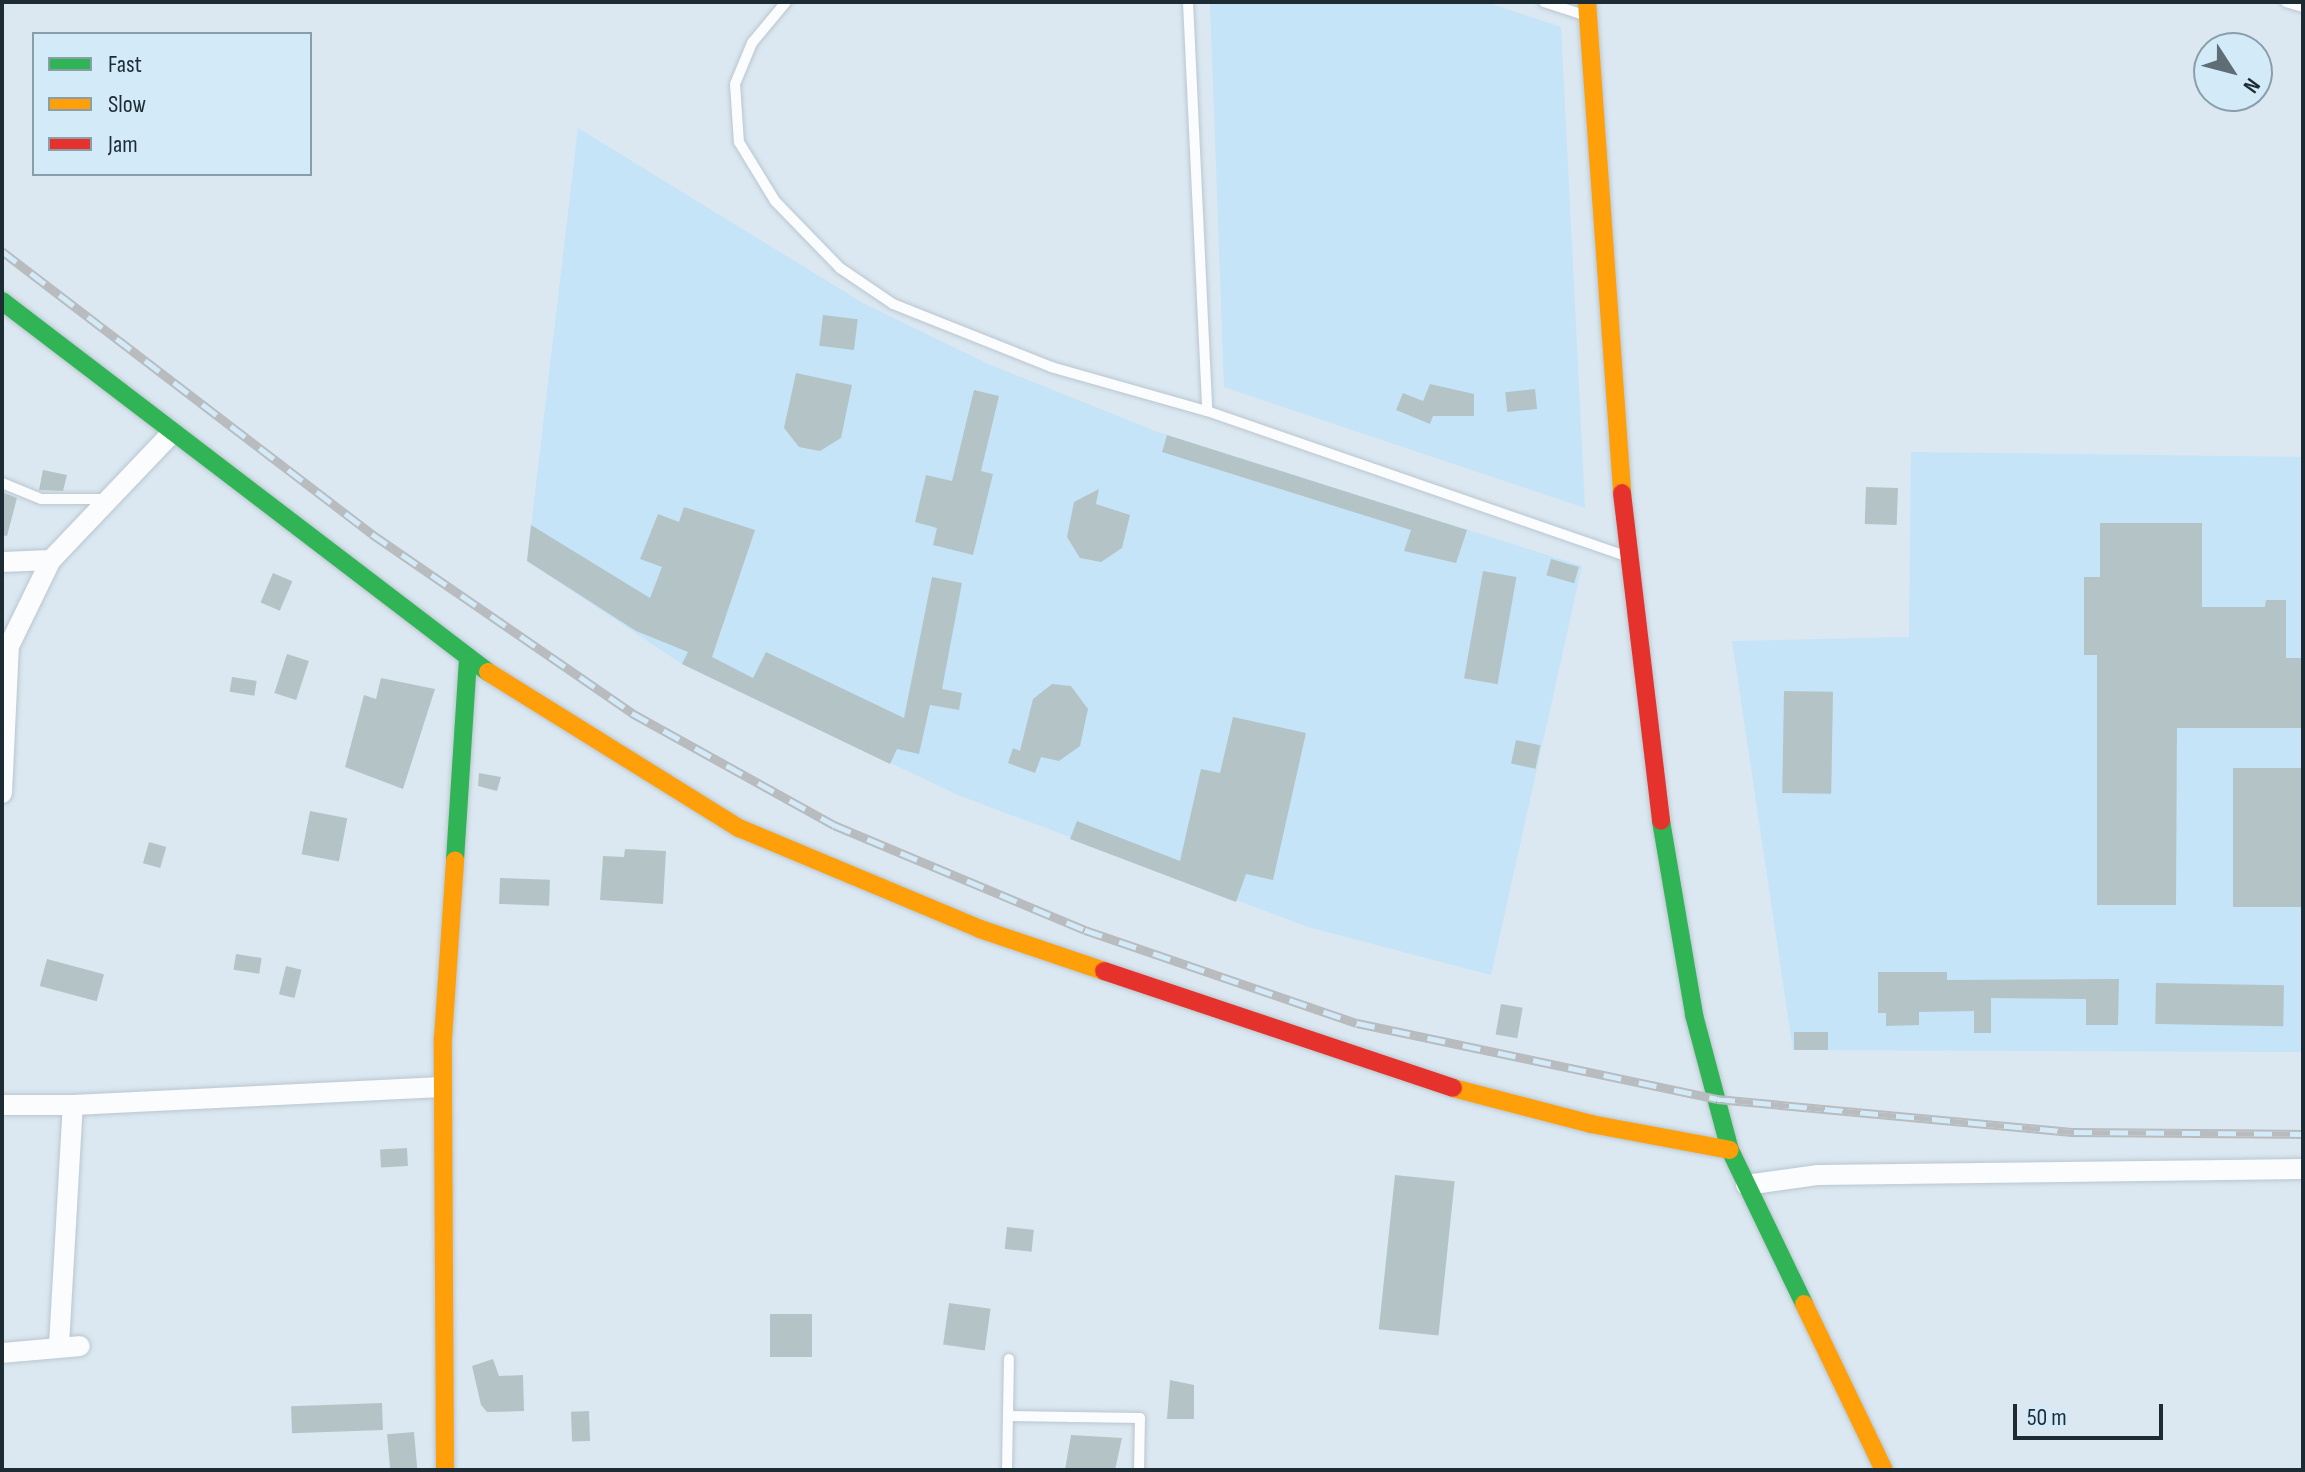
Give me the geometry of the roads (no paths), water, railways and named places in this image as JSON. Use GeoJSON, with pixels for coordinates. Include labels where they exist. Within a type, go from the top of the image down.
{"type":"FeatureCollection","features":[{"type":"Feature","properties":{"kind":"street"},"geometry":{"type":"LineString","coordinates":[[1589,10],[1626,556],[1673,902],[1694,1015],[1730,1150],[1884,1470]]}},
{"type":"Feature","properties":{"kind":"street"},"geometry":{"type":"LineString","coordinates":[[2,301],[468,660],[739,828],[980,929],[1450,1087],[1591,1124],[1730,1150]]}},
{"type":"Feature","properties":{"kind":"street"},"geometry":{"type":"LineString","coordinates":[[2,793],[4,665],[51,560],[103,499],[172,433]]}},
{"type":"Feature","properties":{"kind":"street"},"geometry":{"type":"LineString","coordinates":[[2,562],[51,560]]}},
{"type":"Feature","properties":{"kind":"street"},"geometry":{"type":"LineString","coordinates":[[445,1470],[442,1087],[446,921],[468,660]]}},
{"type":"Feature","properties":{"kind":"street"},"geometry":{"type":"LineString","coordinates":[[2,1105],[73,1105],[442,1087]]}},
{"type":"Feature","properties":{"kind":"street"},"geometry":{"type":"LineString","coordinates":[[59,1345],[73,1105]]}},
{"type":"Feature","properties":{"kind":"street"},"geometry":{"type":"LineString","coordinates":[[1746,1185],[1818,1175],[2303,1169]]}},
{"type":"Feature","properties":{"kind":"street"},"geometry":{"type":"LineString","coordinates":[[2,1353],[59,1345],[80,1346]]}},
{"type":"Feature","properties":{"kind":"lane"},"geometry":{"type":"LineString","coordinates":[[786,2],[752,43],[735,84],[739,142],[775,201],[840,268],[893,304],[1051,367],[1207,411],[1626,556]]}},
{"type":"Feature","properties":{"kind":"lane"},"geometry":{"type":"LineString","coordinates":[[1188,2],[1207,411]]}},
{"type":"Feature","properties":{"kind":"lane"},"geometry":{"type":"LineString","coordinates":[[1544,2],[1589,10]]}},
{"type":"Feature","properties":{"kind":"lane"},"geometry":{"type":"LineString","coordinates":[[2286,2],[2303,7]]}},
{"type":"Feature","properties":{"kind":"lane"},"geometry":{"type":"LineString","coordinates":[[2,483],[31,489],[41,499],[103,499]]}},
{"type":"Feature","properties":{"kind":"lane"},"geometry":{"type":"LineString","coordinates":[[1007,1470],[1009,1359]]}},
{"type":"Feature","properties":{"kind":"lane"},"geometry":{"type":"LineString","coordinates":[[1008,1416],[1140,1418],[1139,1470]]}},
{"type":"Feature","properties":{"kind":"railway"},"geometry":{"type":"LineString","coordinates":[[2,251],[372,534],[632,713],[834,825],[1085,930],[1357,1023],[1717,1099],[2074,1132],[2303,1134]]}}]}
